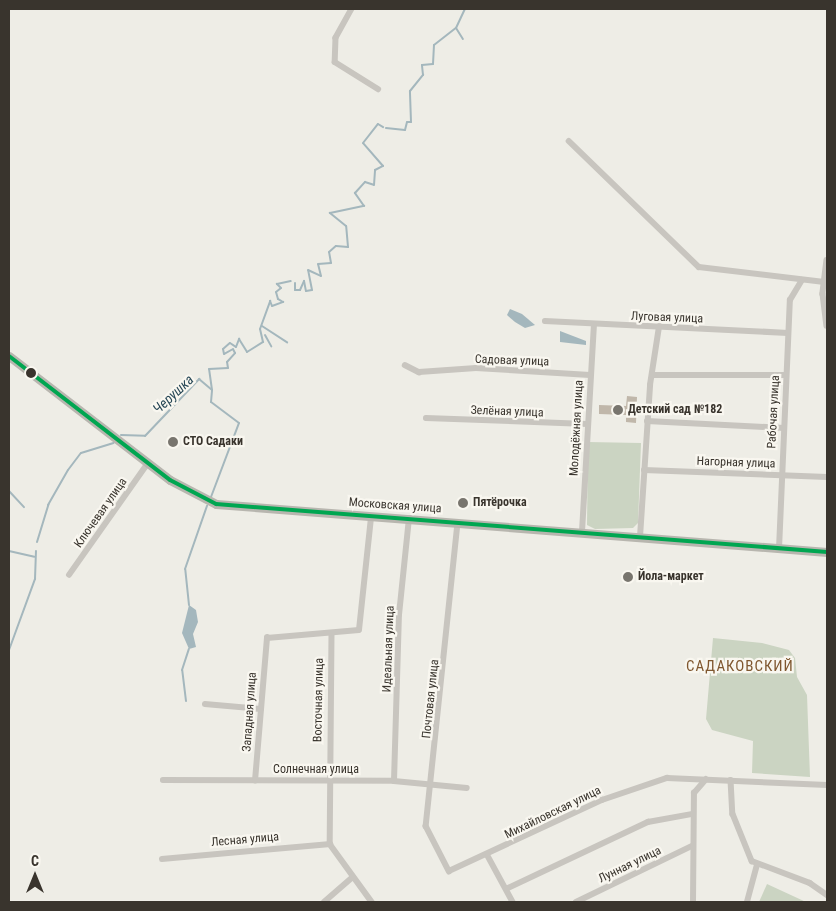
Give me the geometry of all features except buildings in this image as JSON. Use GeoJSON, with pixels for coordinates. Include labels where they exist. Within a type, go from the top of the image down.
{"type":"FeatureCollection","features":[{"type":"Feature","properties":{"kind":"main road","name":"Московская улица"},"geometry":{"type":"LineString","coordinates":[[9,356],[148,463],[193,495],[216,504],[827,552]]}},
{"type":"Feature","properties":{"kind":"street"},"geometry":{"type":"LineString","coordinates":[[352,9],[336,38],[335,62],[378,89]]}},
{"type":"Feature","properties":{"kind":"street"},"geometry":{"type":"LineString","coordinates":[[569,141],[699,267],[824,282]]}},
{"type":"Feature","properties":{"kind":"street"},"geometry":{"type":"LineString","coordinates":[[827,261],[824,282],[827,326]]}},
{"type":"Feature","properties":{"kind":"street","name":"Рабочая улица"},"geometry":{"type":"LineString","coordinates":[[779,549],[780,475],[790,300],[802,280]]}},
{"type":"Feature","properties":{"kind":"street","name":"Луговая улица"},"geometry":{"type":"LineString","coordinates":[[545,321],[594,325],[788,333]]}},
{"type":"Feature","properties":{"kind":"street","name":"Молодёжная улица"},"geometry":{"type":"LineString","coordinates":[[582,532],[594,325]]}},
{"type":"Feature","properties":{"kind":"street"},"geometry":{"type":"LineString","coordinates":[[640,537],[647,421],[654,375],[658,327]]}},
{"type":"Feature","properties":{"kind":"street","name":"Садовая улица"},"geometry":{"type":"LineString","coordinates":[[405,365],[420,372],[476,368],[590,375]]}},
{"type":"Feature","properties":{"kind":"street"},"geometry":{"type":"LineString","coordinates":[[654,375],[786,375]]}},
{"type":"Feature","properties":{"kind":"street","name":"Зелёная улица"},"geometry":{"type":"LineString","coordinates":[[426,418],[587,424]]}},
{"type":"Feature","properties":{"kind":"street"},"geometry":{"type":"LineString","coordinates":[[647,421],[784,428]]}},
{"type":"Feature","properties":{"kind":"street","name":"Ключевая улица"},"geometry":{"type":"LineString","coordinates":[[69,575],[148,463]]}},
{"type":"Feature","properties":{"kind":"street","name":"Нагорная улица"},"geometry":{"type":"LineString","coordinates":[[644,470],[827,477]]}},
{"type":"Feature","properties":{"kind":"street"},"geometry":{"type":"LineString","coordinates":[[332,634],[354,633],[362,625],[371,517]]}},
{"type":"Feature","properties":{"kind":"street","name":"Идеальная улица"},"geometry":{"type":"LineString","coordinates":[[394,780],[399,615],[409,520]]}},
{"type":"Feature","properties":{"kind":"street","name":"Почтовая улица"},"geometry":{"type":"LineString","coordinates":[[449,871],[428,838],[430,782],[458,523]]}},
{"type":"Feature","properties":{"kind":"street","name":"Западная улица"},"geometry":{"type":"LineString","coordinates":[[255,781],[266,644],[272,636],[332,634]]}},
{"type":"Feature","properties":{"kind":"street","name":"Восточная улица"},"geometry":{"type":"LineString","coordinates":[[330,844],[329,780],[332,634]]}},
{"type":"Feature","properties":{"kind":"street"},"geometry":{"type":"LineString","coordinates":[[205,704],[261,709]]}},
{"type":"Feature","properties":{"kind":"street","name":"Михайловская улица"},"geometry":{"type":"LineString","coordinates":[[449,871],[488,856],[602,800],[667,778],[707,779]]}},
{"type":"Feature","properties":{"kind":"street"},"geometry":{"type":"LineString","coordinates":[[693,902],[692,814],[694,793],[707,779],[827,785]]}},
{"type":"Feature","properties":{"kind":"street","name":"Солнечная улица"},"geometry":{"type":"LineString","coordinates":[[163,780],[394,780],[430,782],[467,788]]}},
{"type":"Feature","properties":{"kind":"street"},"geometry":{"type":"LineString","coordinates":[[731,780],[733,814],[746,852],[757,864],[810,883],[827,895]]}},
{"type":"Feature","properties":{"kind":"street"},"geometry":{"type":"LineString","coordinates":[[506,889],[648,822],[692,814]]}},
{"type":"Feature","properties":{"kind":"street"},"geometry":{"type":"LineString","coordinates":[[330,844],[372,902]]}},
{"type":"Feature","properties":{"kind":"street","name":"Лесная улица"},"geometry":{"type":"LineString","coordinates":[[162,859],[330,844]]}},
{"type":"Feature","properties":{"kind":"street","name":"Лунная улица"},"geometry":{"type":"LineString","coordinates":[[576,902],[692,846]]}},
{"type":"Feature","properties":{"kind":"street"},"geometry":{"type":"LineString","coordinates":[[488,856],[512,902]]}},
{"type":"Feature","properties":{"kind":"street"},"geometry":{"type":"LineString","coordinates":[[747,902],[757,864]]}},
{"type":"Feature","properties":{"kind":"street"},"geometry":{"type":"LineString","coordinates":[[324,902],[353,877]]}},
{"type":"Feature","properties":{"kind":"green space"},"geometry":{"type":"Polygon","coordinates":[[[588,442],[641,443],[638,523],[633,528],[595,529],[587,525],[588,442]]]}},
{"type":"Feature","properties":{"kind":"green space"},"geometry":{"type":"Polygon","coordinates":[[[713,638],[762,643],[789,650],[795,658],[797,677],[807,695],[810,777],[752,773],[753,741],[712,730],[706,719],[713,638]]]}},
{"type":"Feature","properties":{"kind":"green space"},"geometry":{"type":"Polygon","coordinates":[[[767,884],[806,902],[759,902],[767,884]]]}},
{"type":"Feature","properties":{"kind":"shaded area"},"geometry":{"type":"Polygon","coordinates":[[[510,309],[522,314],[535,325],[525,328],[515,322],[507,315],[510,309]]]}},
{"type":"Feature","properties":{"kind":"shaded area"},"geometry":{"type":"Polygon","coordinates":[[[560,331],[586,341],[586,345],[560,342],[560,331]]]}},
{"type":"Feature","properties":{"kind":"shaded area"},"geometry":{"type":"Polygon","coordinates":[[[189,605],[196,610],[198,622],[193,634],[196,647],[189,649],[182,633],[189,605]]]}},
{"type":"Feature","properties":{"kind":"waterway","name":"Черушка"},"geometry":{"type":"LineString","coordinates":[[386,128],[405,130],[407,122],[411,122],[410,91],[423,75],[422,65],[433,64],[434,45],[456,28],[465,9]]}},
{"type":"Feature","properties":{"kind":"waterway"},"geometry":{"type":"LineString","coordinates":[[456,28],[463,39]]}},
{"type":"Feature","properties":{"kind":"waterway","name":"Черушка"},"geometry":{"type":"LineString","coordinates":[[295,283],[295,290],[300,290],[304,281],[306,291],[312,290],[308,270],[321,276],[318,264],[331,263],[329,252],[336,246],[348,247],[346,226],[330,213],[364,206],[355,193],[365,182],[374,185],[375,170],[383,166],[363,143],[378,124],[383,127]]}},
{"type":"Feature","properties":{"kind":"waterway","name":"Черушка"},"geometry":{"type":"LineString","coordinates":[[121,435],[145,436],[199,379],[212,390],[209,369],[228,368],[227,362],[235,353],[233,349],[224,354],[223,349],[230,343],[236,347],[239,339],[247,352],[263,342],[260,329],[270,301],[272,306],[283,302],[278,299],[276,292],[281,288],[277,284],[291,281]]}},
{"type":"Feature","properties":{"kind":"waterway"},"geometry":{"type":"LineString","coordinates":[[262,326],[287,342]]}},
{"type":"Feature","properties":{"kind":"waterway"},"geometry":{"type":"LineString","coordinates":[[265,335],[271,346]]}},
{"type":"Feature","properties":{"kind":"waterway"},"geometry":{"type":"LineString","coordinates":[[211,497],[239,423],[211,402],[212,390]]}},
{"type":"Feature","properties":{"kind":"waterway","name":"Черушка"},"geometry":{"type":"LineString","coordinates":[[37,542],[48,505],[68,470],[81,453],[114,443]]}},
{"type":"Feature","properties":{"kind":"waterway"},"geometry":{"type":"LineString","coordinates":[[9,491],[24,507]]}},
{"type":"Feature","properties":{"kind":"waterway"},"geometry":{"type":"LineString","coordinates":[[189,605],[185,569],[207,506]]}},
{"type":"Feature","properties":{"kind":"waterway"},"geometry":{"type":"LineString","coordinates":[[9,551],[34,557]]}},
{"type":"Feature","properties":{"kind":"waterway","name":"Черушка"},"geometry":{"type":"LineString","coordinates":[[9,650],[35,579],[36,551]]}},
{"type":"Feature","properties":{"kind":"waterway"},"geometry":{"type":"LineString","coordinates":[[186,701],[182,670],[189,649]]}},
{"type":"Feature","properties":{"kind":"transit line"},"geometry":{"type":"LineString","coordinates":[[9,356],[170,480],[216,504],[827,552]]}},
{"type":"Feature","properties":{"kind":"place","name":"Детский сад №182"},"geometry":{"type":"Point","coordinates":[618,410]}},
{"type":"Feature","properties":{"kind":"place","name":"СТО Садаки"},"geometry":{"type":"Point","coordinates":[173,442]}},
{"type":"Feature","properties":{"kind":"place","name":"Пятёрочка"},"geometry":{"type":"Point","coordinates":[463,503]}},
{"type":"Feature","properties":{"kind":"place","name":"Йола-маркет"},"geometry":{"type":"Point","coordinates":[628,577]}},
{"type":"Feature","properties":{"kind":"district","name":"САДАКОВСКИЙ"},"geometry":{"type":"Point","coordinates":[740,667]}}]}
